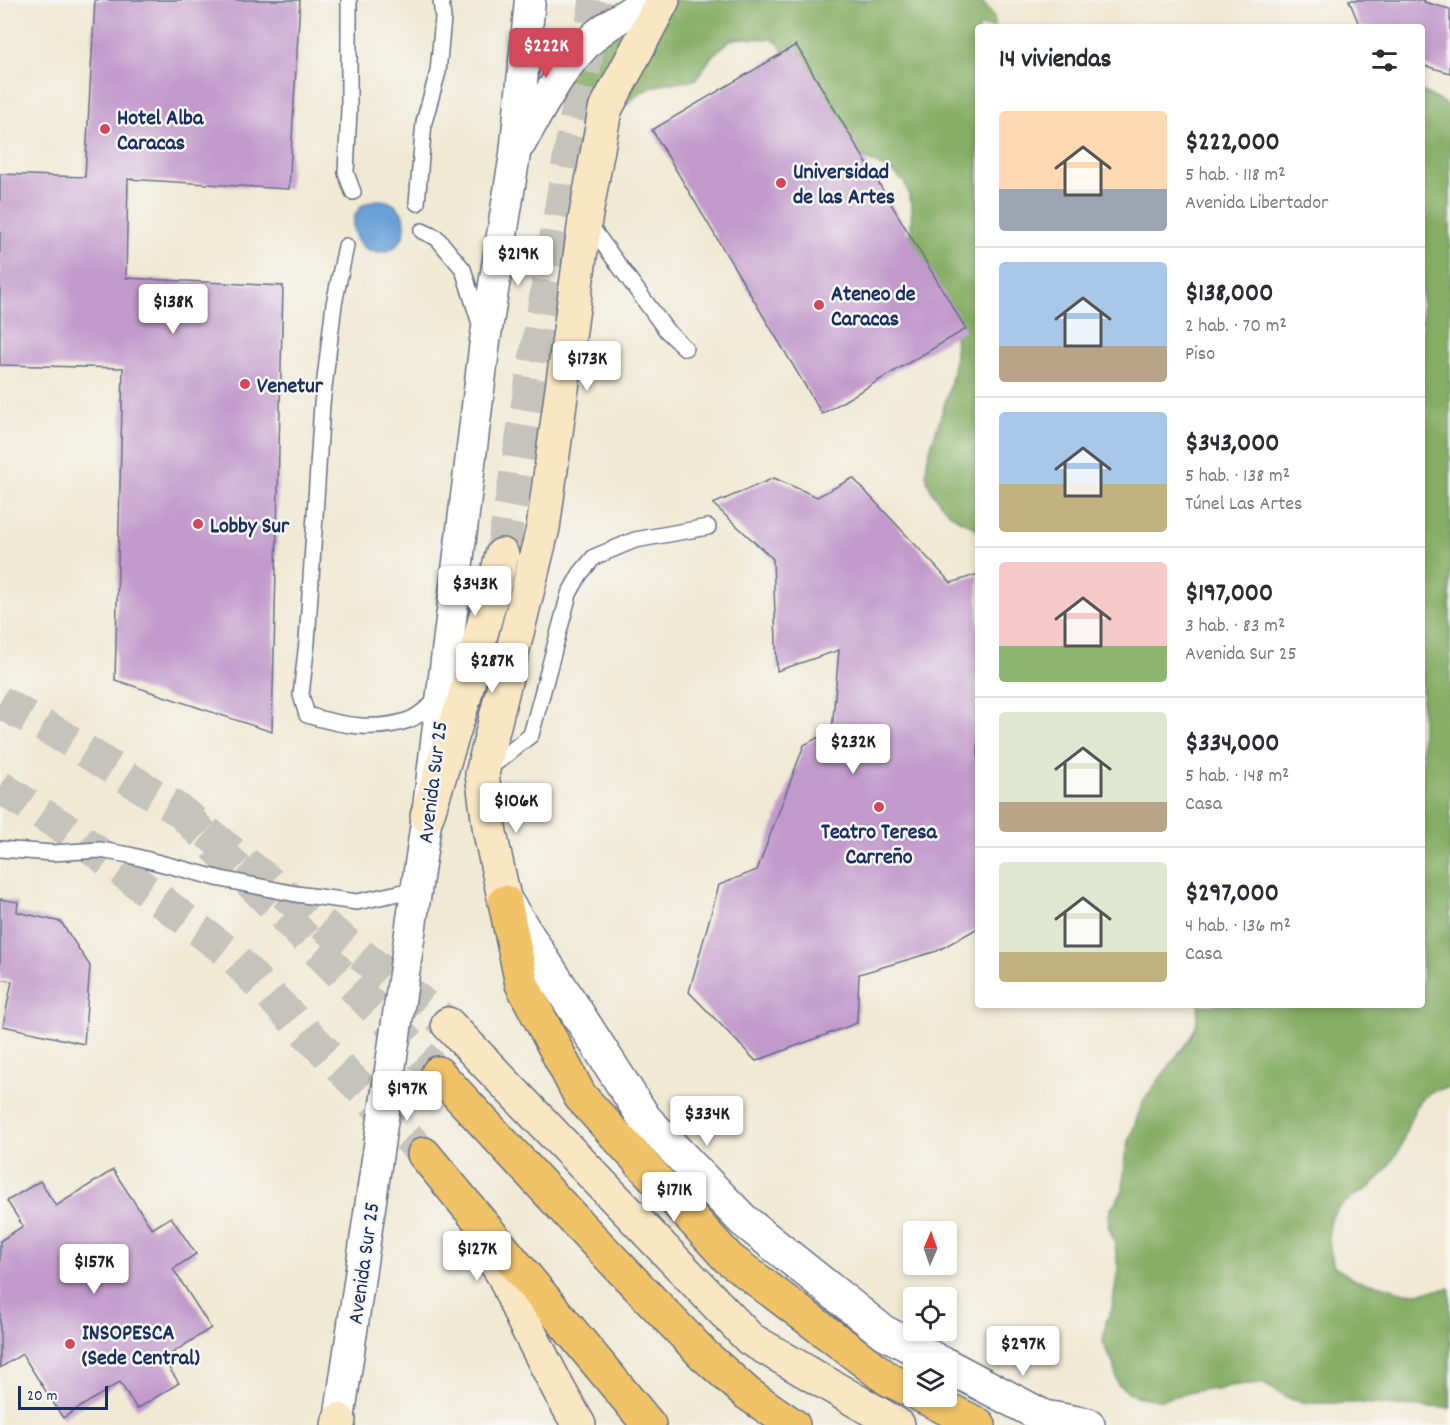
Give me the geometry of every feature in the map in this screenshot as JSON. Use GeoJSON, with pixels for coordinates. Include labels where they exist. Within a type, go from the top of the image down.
{"type":"FeatureCollection","features":[{"type":"Feature","properties":{"kind":"highway"},"geometry":{"type":"LineString","coordinates":[[505,902],[522,984],[580,1096],[728,1258],[901,1386]]}},
{"type":"Feature","properties":{"kind":"highway"},"geometry":{"type":"LineString","coordinates":[[438,1072],[579,1225],[704,1355],[748,1394],[793,1425]]}},
{"type":"Feature","properties":{"kind":"highway"},"geometry":{"type":"LineString","coordinates":[[424,1154],[649,1425]]}},
{"type":"Feature","properties":{"kind":"highway"},"geometry":{"type":"LineString","coordinates":[[944,1407],[979,1425]]}},
{"type":"Feature","properties":{"kind":"main road"},"geometry":{"type":"LineString","coordinates":[[482,774],[543,528],[585,220],[605,111],[663,0]]}},
{"type":"Feature","properties":{"kind":"main road"},"geometry":{"type":"LineString","coordinates":[[427,816],[464,699],[502,555],[482,774],[490,833],[505,902]]}},
{"type":"Feature","properties":{"kind":"main road"},"geometry":{"type":"LineString","coordinates":[[448,1024],[750,1339],[898,1425]]}},
{"type":"Feature","properties":{"kind":"main road"},"geometry":{"type":"LineString","coordinates":[[424,1154],[504,1276],[523,1320],[579,1425]]}},
{"type":"Feature","properties":{"kind":"main road"},"geometry":{"type":"LineString","coordinates":[[560,1392],[561,1425]]}},
{"type":"Feature","properties":{"kind":"street","name":"Avenida Sur 25"},"geometry":{"type":"LineString","coordinates":[[339,1423],[427,816],[485,341],[515,154],[530,0]]}},
{"type":"Feature","properties":{"kind":"street"},"geometry":{"type":"LineString","coordinates":[[515,154],[576,54],[596,35],[646,0]]}},
{"type":"Feature","properties":{"kind":"street"},"geometry":{"type":"LineString","coordinates":[[505,902],[645,1119],[743,1220],[882,1331],[924,1353]]}},
{"type":"Feature","properties":{"kind":"street"},"geometry":{"type":"LineString","coordinates":[[957,1370],[1044,1417],[1088,1425]]}},
{"type":"Feature","properties":{"kind":"lane"},"geometry":{"type":"LineString","coordinates":[[349,0],[350,109],[346,173],[353,192]]}},
{"type":"Feature","properties":{"kind":"lane"},"geometry":{"type":"LineString","coordinates":[[417,203],[424,122],[438,72],[443,18],[441,0]]}},
{"type":"Feature","properties":{"kind":"lane"},"geometry":{"type":"LineString","coordinates":[[585,220],[666,330],[685,348]]}},
{"type":"Feature","properties":{"kind":"lane"},"geometry":{"type":"LineString","coordinates":[[422,231],[437,238],[463,269],[485,341]]}},
{"type":"Feature","properties":{"kind":"lane"},"geometry":{"type":"LineString","coordinates":[[346,246],[334,304],[322,404],[308,630],[301,695],[307,715],[334,723],[372,727],[411,719],[441,697]]}},
{"type":"Feature","properties":{"kind":"lane"},"geometry":{"type":"LineString","coordinates":[[482,774],[531,735],[569,594],[580,574],[594,557],[635,540],[708,527]]}},
{"type":"Feature","properties":{"kind":"lane"},"geometry":{"type":"LineString","coordinates":[[0,849],[52,853],[100,850],[129,855],[221,879],[296,894],[357,902],[417,890]]}},
{"type":"Feature","properties":{"kind":"green space"},"geometry":{"type":"Polygon","coordinates":[[[644,0],[980,0],[993,14],[995,24],[975,24],[975,528],[953,516],[940,503],[927,479],[928,456],[948,393],[953,369],[955,332],[910,248],[912,205],[905,183],[896,174],[862,157],[783,57],[781,46],[772,39],[731,40],[713,55],[696,79],[665,83],[641,92],[621,109],[610,113],[575,111],[559,96],[544,75],[547,52],[554,43],[585,22],[606,19],[644,0]]]}},
{"type":"Feature","properties":{"kind":"green space"},"geometry":{"type":"Polygon","coordinates":[[[1425,93],[1450,107],[1450,1088],[1428,1094],[1421,1100],[1412,1116],[1401,1146],[1389,1165],[1374,1184],[1344,1203],[1335,1212],[1330,1223],[1329,1235],[1334,1267],[1357,1281],[1416,1293],[1450,1288],[1450,1408],[1310,1403],[1293,1400],[1262,1383],[1229,1386],[1217,1390],[1205,1389],[1160,1400],[1135,1396],[1118,1385],[1113,1363],[1103,1344],[1106,1321],[1112,1309],[1118,1268],[1115,1245],[1108,1225],[1110,1210],[1123,1191],[1125,1161],[1130,1138],[1143,1101],[1190,1038],[1196,1025],[1199,1008],[1425,1008],[1425,93]]]}},
{"type":"Feature","properties":{"kind":"water"},"geometry":{"type":"Polygon","coordinates":[[[379,200],[389,202],[397,208],[403,216],[405,226],[403,236],[397,244],[389,250],[379,252],[369,250],[361,244],[355,236],[353,226],[355,216],[361,208],[369,202],[379,200]]]}},
{"type":"Feature","properties":{"kind":"building"},"geometry":{"type":"Polygon","coordinates":[[[95,0],[300,0],[289,189],[128,179],[126,278],[283,286],[272,732],[115,680],[123,368],[0,365],[0,174],[85,177],[95,0]]]}},
{"type":"Feature","properties":{"kind":"building"},"geometry":{"type":"Polygon","coordinates":[[[1349,0],[1425,0],[1424,2],[1450,9],[1450,73],[1425,66],[1425,24],[1359,24],[1349,0]]]}},
{"type":"Feature","properties":{"kind":"building","name":"Universidad de las Artes"},"geometry":{"type":"Polygon","coordinates":[[[796,45],[966,329],[822,414],[652,130],[796,45]]]}},
{"type":"Feature","properties":{"kind":"building","name":"Teatro Teresa Carreño"},"geometry":{"type":"Polygon","coordinates":[[[774,478],[817,497],[853,478],[951,583],[975,575],[975,930],[937,951],[859,974],[857,1023],[756,1061],[689,992],[719,885],[757,870],[804,745],[832,730],[839,650],[777,671],[773,559],[713,504],[774,478]]]}},
{"type":"Feature","properties":{"kind":"building"},"geometry":{"type":"Polygon","coordinates":[[[0,899],[18,902],[17,912],[61,922],[90,966],[84,1044],[3,1026],[12,981],[0,979],[0,899]]]}},
{"type":"Feature","properties":{"kind":"building"},"geometry":{"type":"Polygon","coordinates":[[[113,1170],[152,1229],[171,1217],[196,1254],[173,1269],[211,1328],[163,1359],[179,1383],[137,1409],[120,1382],[63,1418],[22,1354],[0,1368],[0,1241],[23,1226],[7,1201],[40,1181],[56,1206],[113,1170]]]}},
{"type":"Feature","properties":{"kind":"tunnel"},"geometry":{"type":"LineString","coordinates":[[502,555],[596,0]]}},
{"type":"Feature","properties":{"kind":"tunnel"},"geometry":{"type":"LineString","coordinates":[[0,702],[60,735],[180,811],[448,1024]]}},
{"type":"Feature","properties":{"kind":"tunnel"},"geometry":{"type":"LineString","coordinates":[[0,787],[72,833],[229,953],[424,1154]]}},
{"type":"Feature","properties":{"kind":"tunnel"},"geometry":{"type":"LineString","coordinates":[[180,811],[438,1073]]}},
{"type":"Feature","properties":{"kind":"place","name":"Hotel Alba Caracas"},"geometry":{"type":"Point","coordinates":[105,129]}},
{"type":"Feature","properties":{"kind":"place","name":"Universidad de las Artes"},"geometry":{"type":"Point","coordinates":[781,183]}},
{"type":"Feature","properties":{"kind":"place","name":"Ateneo de Caracas"},"geometry":{"type":"Point","coordinates":[819,305]}},
{"type":"Feature","properties":{"kind":"place","name":"Venetur"},"geometry":{"type":"Point","coordinates":[245,384]}},
{"type":"Feature","properties":{"kind":"place","name":"Lobby Sur"},"geometry":{"type":"Point","coordinates":[198,524]}},
{"type":"Feature","properties":{"kind":"place","name":"Teatro Teresa Carreño"},"geometry":{"type":"Point","coordinates":[879,807]}},
{"type":"Feature","properties":{"kind":"place","name":"INSOPESCA (Sede Central)"},"geometry":{"type":"Point","coordinates":[70,1344]}}]}
